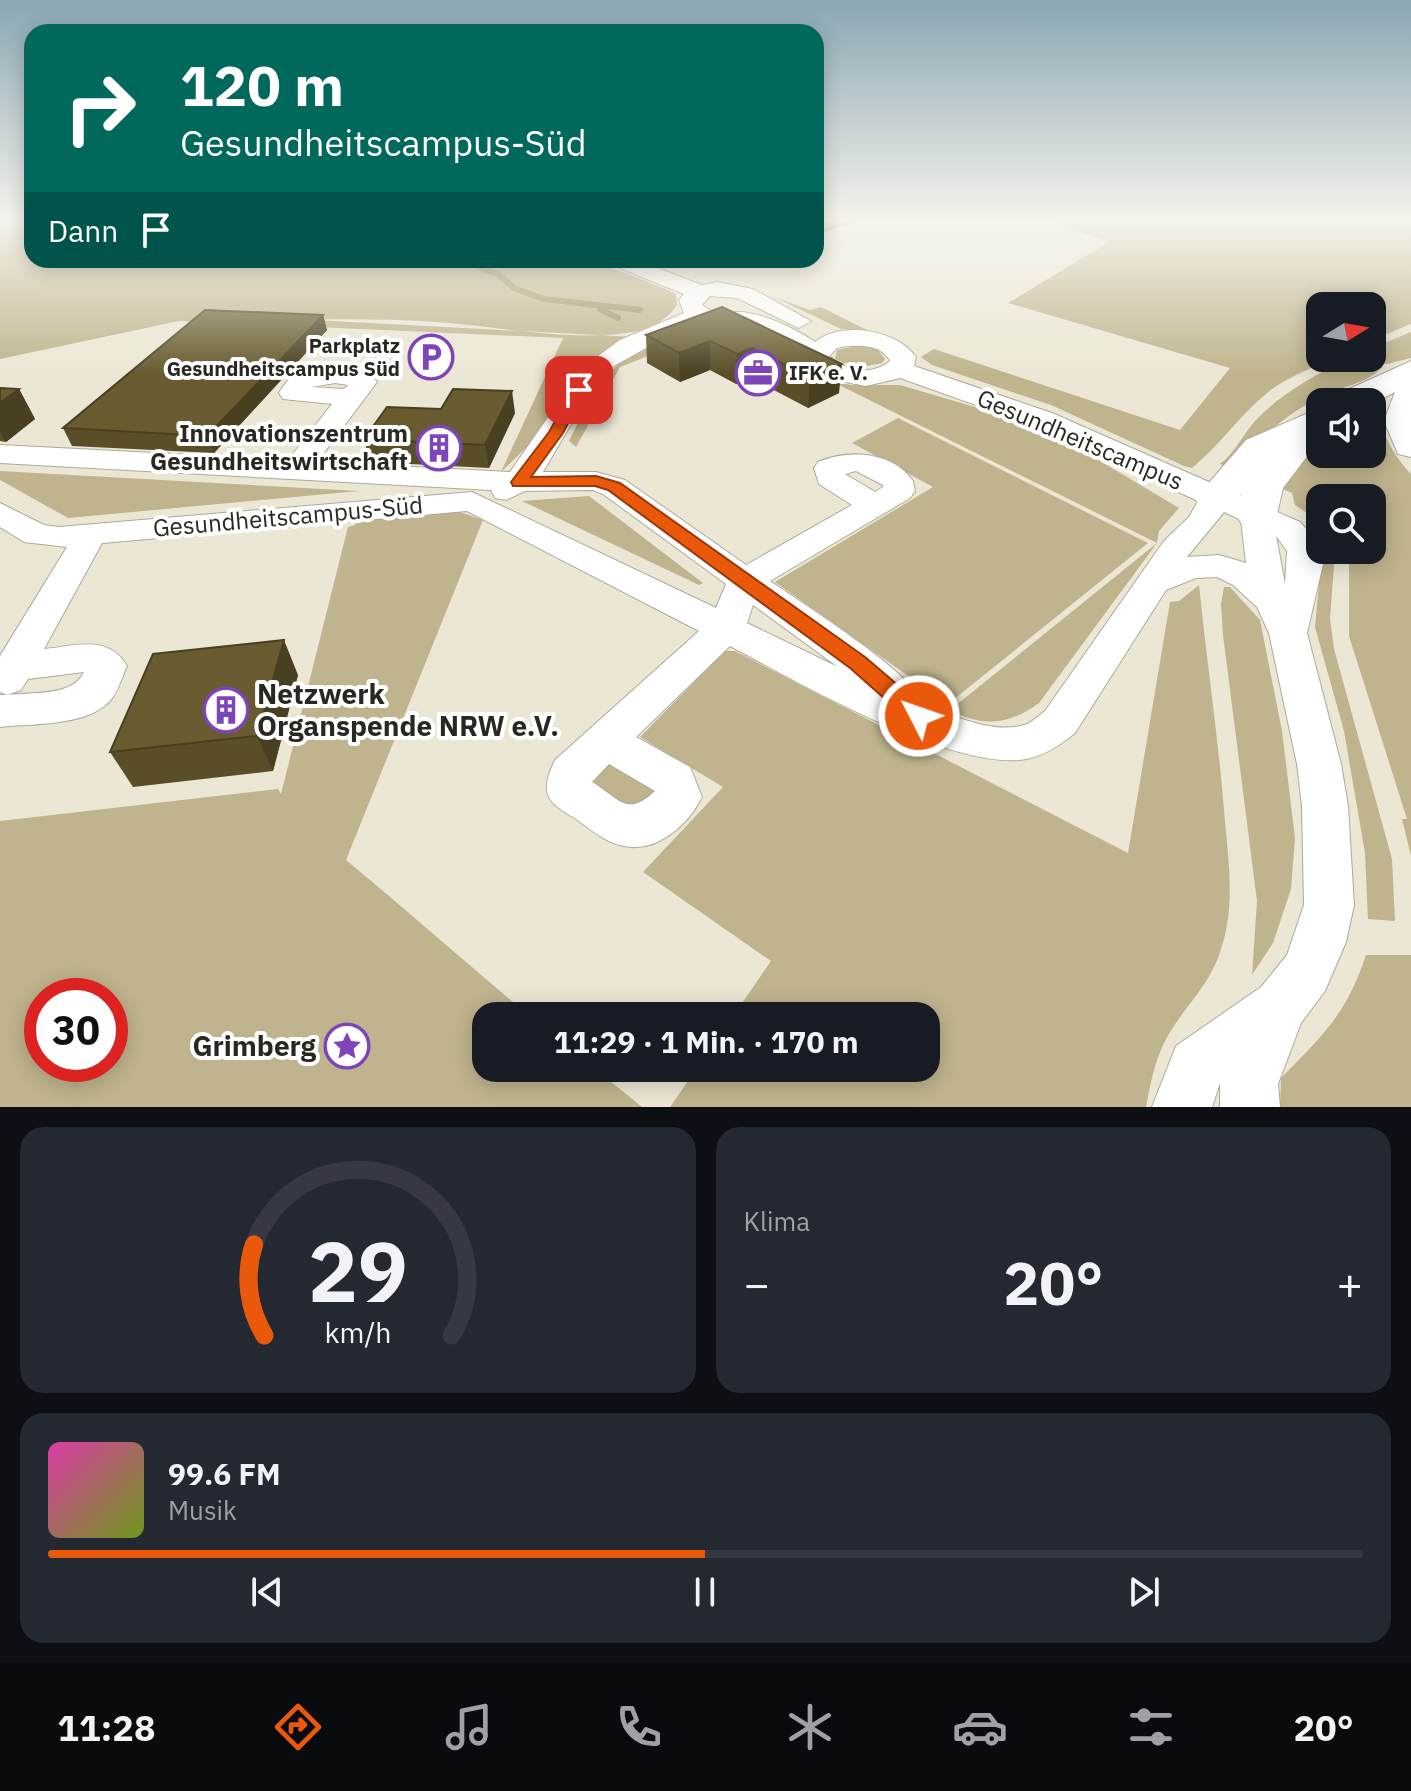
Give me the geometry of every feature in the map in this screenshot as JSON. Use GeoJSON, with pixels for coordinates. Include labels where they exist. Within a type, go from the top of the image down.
{"type":"FeatureCollection","features":[{"type":"Feature","properties":{"kind":"highway"},"geometry":{"type":"LineString","coordinates":[[1376,388],[1411,371]]}},
{"type":"Feature","properties":{"kind":"highway"},"geometry":{"type":"LineString","coordinates":[[1411,394],[1402,421],[1411,446]]}},
{"type":"Feature","properties":{"kind":"highway"},"geometry":{"type":"LineString","coordinates":[[1215,499],[1259,448],[1306,426]]}},
{"type":"Feature","properties":{"kind":"highway"},"geometry":{"type":"LineString","coordinates":[[1256,514],[1268,481],[1306,436]]}},
{"type":"Feature","properties":{"kind":"street","name":"Gesundheitscampus"},"geometry":{"type":"LineString","coordinates":[[637,271],[700,304],[756,323],[817,354],[825,367],[849,376],[878,377],[899,369],[1033,415],[1215,499],[1288,529],[1307,550],[1307,567],[1280,617]]}},
{"type":"Feature","properties":{"kind":"street","name":"Gesundheitscampus"},"geometry":{"type":"LineString","coordinates":[[700,304],[721,289],[744,291],[760,304],[840,339],[866,339],[890,345],[903,357],[899,369]]}},
{"type":"Feature","properties":{"kind":"street"},"geometry":{"type":"LineString","coordinates":[[484,506],[519,482],[597,367],[700,304]]}},
{"type":"Feature","properties":{"kind":"street"},"geometry":{"type":"LineString","coordinates":[[736,318],[754,313],[760,304]]}},
{"type":"Feature","properties":{"kind":"street"},"geometry":{"type":"LineString","coordinates":[[817,354],[828,343],[840,339]]}},
{"type":"Feature","properties":{"kind":"street","name":"Gesundheitscampus-Süd"},"geometry":{"type":"LineString","coordinates":[[296,470],[351,398]]}},
{"type":"Feature","properties":{"kind":"street","name":"Gesundheitscampus-Süd"},"geometry":{"type":"LineString","coordinates":[[0,454],[519,482],[605,482],[858,662],[919,716]]}},
{"type":"Feature","properties":{"kind":"street","name":"Gesundheitscampus-Süd"},"geometry":{"type":"LineString","coordinates":[[0,513],[45,537],[472,501],[833,682],[977,741],[1022,743],[1042,736],[1060,722],[1158,581],[1176,548],[1202,522],[1215,499]]}},
{"type":"Feature","properties":{"kind":"street"},"geometry":{"type":"LineString","coordinates":[[606,741],[726,628],[745,580],[875,505]]}},
{"type":"Feature","properties":{"kind":"street"},"geometry":{"type":"LineString","coordinates":[[1182,1107],[1196,1066],[1280,1006],[1306,973],[1320,942],[1329,905],[1327,836],[1319,764],[1257,542],[1256,514]]}},
{"type":"Feature","properties":{"kind":"street"},"geometry":{"type":"LineString","coordinates":[[7,679],[90,535]]}},
{"type":"Feature","properties":{"kind":"street"},"geometry":{"type":"LineString","coordinates":[[1158,581],[1182,567],[1220,566],[1243,575],[1280,617]]}},
{"type":"Feature","properties":{"kind":"street"},"geometry":{"type":"LineString","coordinates":[[0,711],[76,703],[96,690],[107,666],[99,657],[7,679]]}},
{"type":"Feature","properties":{"kind":"street"},"geometry":{"type":"LineString","coordinates":[[1250,1107],[1249,1084],[1280,1006]]}},
{"type":"Feature","properties":{"kind":"shaded area"},"geometry":{"type":"Polygon","coordinates":[[[0,271],[619,271],[676,294],[677,304],[666,317],[649,328],[599,335],[634,337],[587,365],[530,444],[501,472],[563,338],[179,321],[0,359],[0,271]],[[296,319],[519,331],[411,320],[296,319]]]}},
{"type":"Feature","properties":{"kind":"shaded area"},"geometry":{"type":"Polygon","coordinates":[[[1062,271],[1411,271],[1411,324],[1386,334],[1386,292],[1306,292],[1306,370],[1274,388],[1257,402],[1192,468],[1051,405],[932,365],[921,357],[934,349],[1180,430],[1230,368],[1008,303],[1062,271]]]}},
{"type":"Feature","properties":{"kind":"shaded area"},"geometry":{"type":"Polygon","coordinates":[[[774,297],[810,310],[821,307],[869,331],[841,329],[774,297]]]}},
{"type":"Feature","properties":{"kind":"shaded area"},"geometry":{"type":"Polygon","coordinates":[[[722,327],[620,367],[576,447],[569,441],[598,387],[627,359],[674,338],[722,327]]]}},
{"type":"Feature","properties":{"kind":"shaded area"},"geometry":{"type":"Polygon","coordinates":[[[1411,332],[1411,358],[1386,364],[1386,342],[1411,332]]]}},
{"type":"Feature","properties":{"kind":"shaded area"},"geometry":{"type":"Polygon","coordinates":[[[861,345],[878,350],[885,359],[882,363],[857,368],[835,359],[837,350],[861,345]]]}},
{"type":"Feature","properties":{"kind":"shaded area"},"geometry":{"type":"Polygon","coordinates":[[[1323,372],[1377,372],[1344,388],[1306,388],[1306,405],[1261,438],[1230,468],[1220,464],[1251,425],[1294,389],[1323,372]]]}},
{"type":"Feature","properties":{"kind":"shaded area"},"geometry":{"type":"Polygon","coordinates":[[[829,380],[851,385],[900,385],[975,407],[1095,458],[1179,508],[1159,531],[1157,543],[829,380]]]}},
{"type":"Feature","properties":{"kind":"shaded area"},"geometry":{"type":"Polygon","coordinates":[[[898,418],[1148,543],[948,704],[775,582],[933,487],[852,443],[898,418]]]}},
{"type":"Feature","properties":{"kind":"shaded area"},"geometry":{"type":"Polygon","coordinates":[[[1386,436],[1411,474],[1411,856],[1402,819],[1407,819],[1349,636],[1349,564],[1386,564],[1386,484],[1306,484],[1306,512],[1295,505],[1292,493],[1278,487],[1294,459],[1306,450],[1306,468],[1386,468],[1386,436]]]}},
{"type":"Feature","properties":{"kind":"shaded area"},"geometry":{"type":"Polygon","coordinates":[[[0,471],[359,491],[68,518],[0,480],[0,471]]]}},
{"type":"Feature","properties":{"kind":"shaded area"},"geometry":{"type":"Polygon","coordinates":[[[589,496],[703,583],[699,585],[522,501],[589,496]]]}},
{"type":"Feature","properties":{"kind":"shaded area"},"geometry":{"type":"Polygon","coordinates":[[[457,511],[483,520],[346,860],[513,1002],[472,1002],[472,1082],[611,1082],[642,1107],[0,1107],[0,821],[278,789],[281,794],[348,527],[355,525],[356,519],[457,511]]]}},
{"type":"Feature","properties":{"kind":"shaded area"},"geometry":{"type":"Polygon","coordinates":[[[1157,543],[1039,703],[1018,715],[996,721],[973,719],[950,710],[1157,543]]]}},
{"type":"Feature","properties":{"kind":"shaded area"},"geometry":{"type":"Polygon","coordinates":[[[1321,564],[1334,564],[1330,619],[1334,649],[1392,859],[1395,921],[1368,919],[1365,853],[1344,731],[1315,627],[1321,564]]]}},
{"type":"Feature","properties":{"kind":"shaded area"},"geometry":{"type":"Polygon","coordinates":[[[1199,585],[1220,762],[1230,886],[1228,918],[1217,961],[1161,1050],[1146,1107],[670,1107],[687,1082],[940,1082],[940,1002],[743,1002],[771,961],[643,872],[723,787],[640,737],[725,651],[735,651],[1128,853],[1170,602],[1179,601],[1199,585]]]}},
{"type":"Feature","properties":{"kind":"shaded area"},"geometry":{"type":"Polygon","coordinates":[[[1224,587],[1230,587],[1260,620],[1282,731],[1295,838],[1291,889],[1273,943],[1252,975],[1257,901],[1223,635],[1221,604],[1224,587]]]}},
{"type":"Feature","properties":{"kind":"shaded area"},"geometry":{"type":"Polygon","coordinates":[[[608,763],[661,791],[630,810],[590,785],[592,773],[608,763]]]}},
{"type":"Feature","properties":{"kind":"shaded area"},"geometry":{"type":"Polygon","coordinates":[[[1366,955],[1411,955],[1411,1107],[1280,1107],[1281,1078],[1332,1023],[1350,993],[1366,955]]]}},
{"type":"Feature","properties":{"kind":"building"},"geometry":{"type":"Polygon","coordinates":[[[722,307],[842,364],[810,378],[752,348],[737,354],[710,341],[679,353],[646,335],[722,307]]]}},
{"type":"Feature","properties":{"kind":"building"},"geometry":{"type":"Polygon","coordinates":[[[205,310],[323,315],[207,436],[63,428],[205,310]]]}},
{"type":"Feature","properties":{"kind":"building"},"geometry":{"type":"Polygon","coordinates":[[[0,388],[19,389],[0,403],[0,388]]]}},
{"type":"Feature","properties":{"kind":"building"},"geometry":{"type":"Polygon","coordinates":[[[453,389],[512,391],[485,445],[364,439],[387,407],[441,409],[453,389]]]}},
{"type":"Feature","properties":{"kind":"building"},"geometry":{"type":"Polygon","coordinates":[[[284,640],[257,736],[110,752],[153,654],[284,640]]]}},
{"type":"Feature","properties":{"kind":"waterway"},"geometry":{"type":"LineString","coordinates":[[488,271],[514,288],[544,299],[640,310]]}},
{"type":"Feature","properties":{"kind":"waterway"},"geometry":{"type":"LineString","coordinates":[[600,309],[618,318]]}},
{"type":"Feature","properties":{"kind":"place","name":"Parkplatz Gesundheitscampus Süd"},"geometry":{"type":"Point","coordinates":[431,357]}},
{"type":"Feature","properties":{"kind":"place","name":"IFK e. V."},"geometry":{"type":"Point","coordinates":[758,373]}},
{"type":"Feature","properties":{"kind":"place","name":"Innovationszentrum Gesundheitswirtschaft"},"geometry":{"type":"Point","coordinates":[439,448]}},
{"type":"Feature","properties":{"kind":"place","name":"Netzwerk Organspende NRW e.V."},"geometry":{"type":"Point","coordinates":[226,710]}},
{"type":"Feature","properties":{"kind":"place","name":"Grimberg"},"geometry":{"type":"Point","coordinates":[347,1046]}},
{"type":"Feature","properties":{"kind":"route"},"geometry":{"type":"LineString","coordinates":[[579,390],[556,433],[519,482],[596,481],[614,487],[858,662],[919,716]]}}]}
